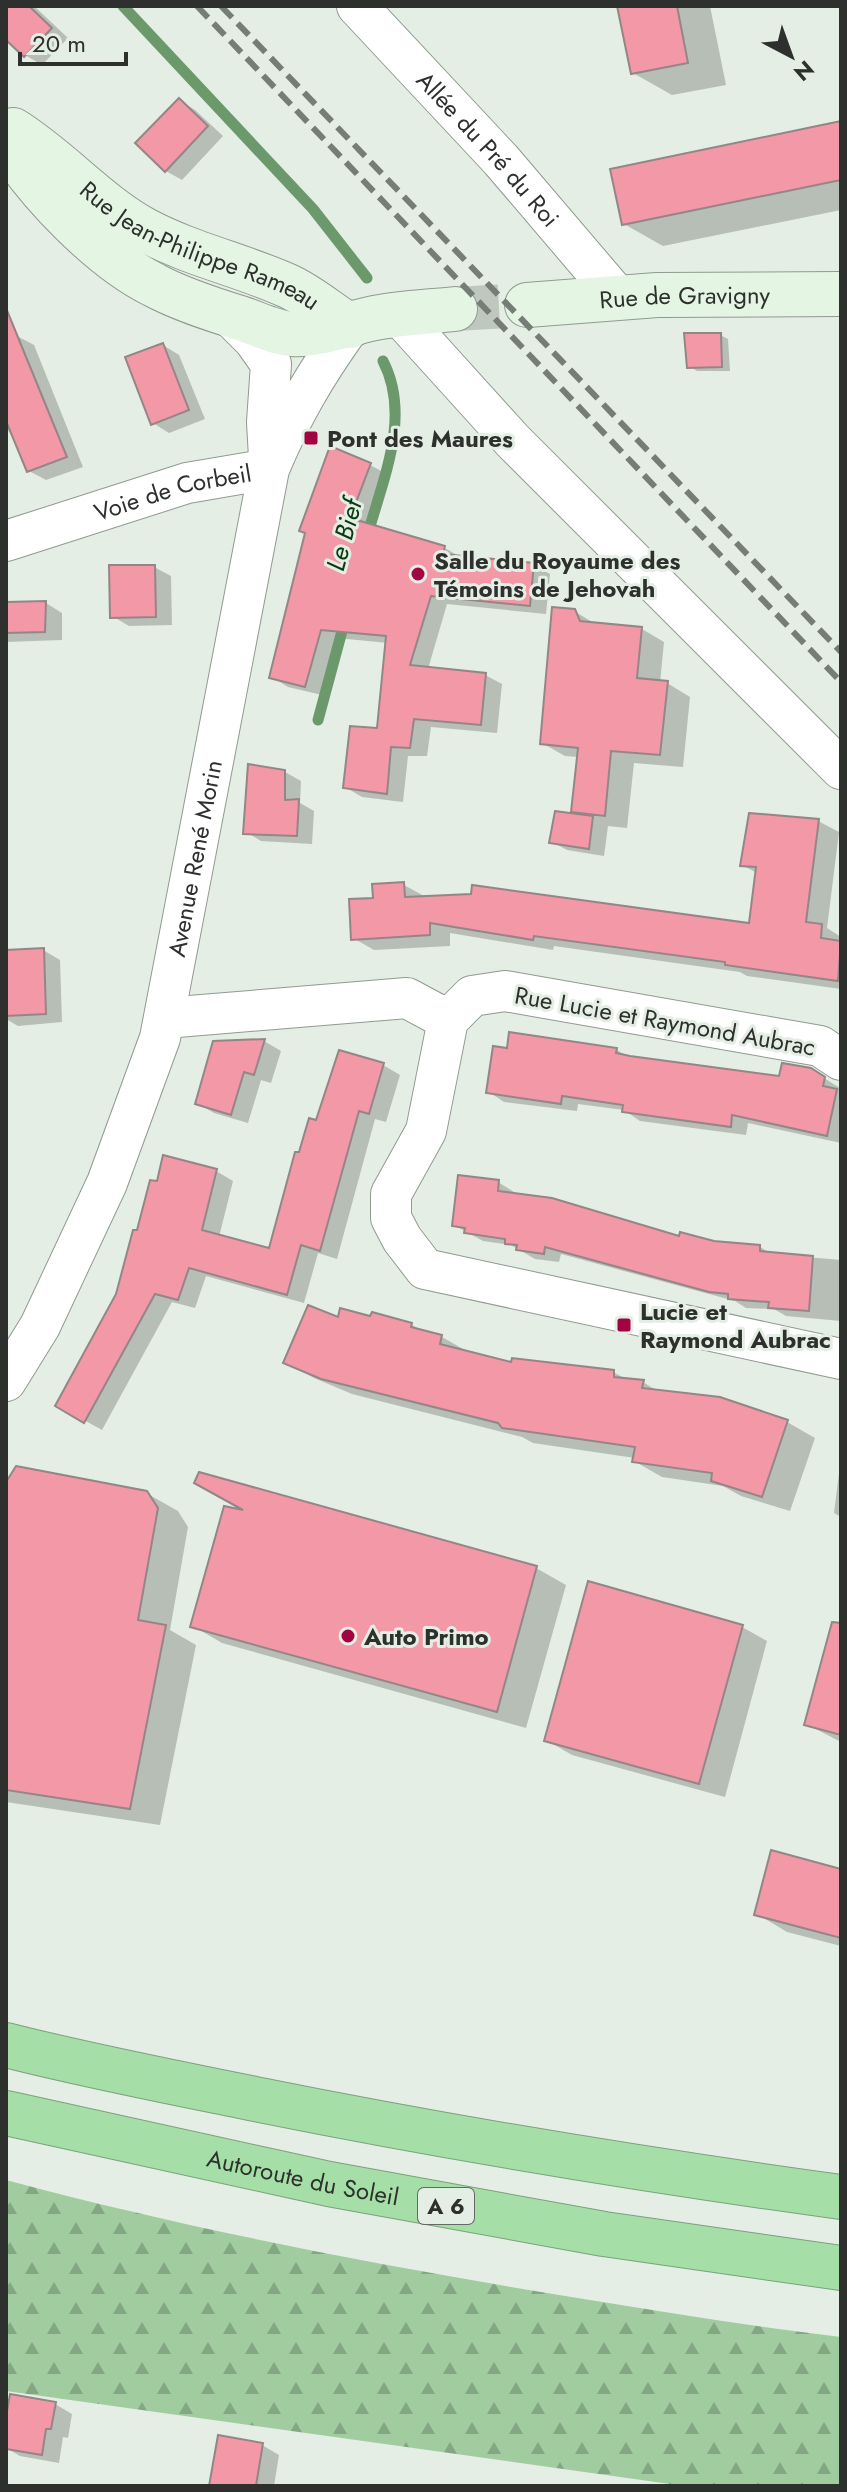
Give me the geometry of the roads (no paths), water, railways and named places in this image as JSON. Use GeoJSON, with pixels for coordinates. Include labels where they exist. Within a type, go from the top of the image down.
{"type":"FeatureCollection","features":[{"type":"Feature","properties":{"kind":"highway"},"geometry":{"type":"LineString","coordinates":[[6,2045],[379,2124],[659,2172],[841,2197]]}},
{"type":"Feature","properties":{"kind":"highway","name":"Autoroute du Soleil"},"geometry":{"type":"LineString","coordinates":[[6,2113],[329,2184],[604,2234],[841,2268]]}},
{"type":"Feature","properties":{"kind":"street","name":"Allée du Pré du Roi"},"geometry":{"type":"LineString","coordinates":[[357,6],[501,160],[617,296]]}},
{"type":"Feature","properties":{"kind":"street","name":"Rue Jean-Philippe Rameau"},"geometry":{"type":"LineString","coordinates":[[6,125],[44,149],[112,209],[144,229],[181,247],[287,286],[350,326]]}},
{"type":"Feature","properties":{"kind":"street","name":"Rue Jean-Philippe Rameau"},"geometry":{"type":"LineString","coordinates":[[6,142],[25,172],[90,239],[122,265],[154,285],[228,314],[282,349],[350,326]]}},
{"type":"Feature","properties":{"kind":"street","name":"Rue de Gravigny"},"geometry":{"type":"LineString","coordinates":[[527,305],[617,296],[841,294]]}},
{"type":"Feature","properties":{"kind":"street"},"geometry":{"type":"LineString","coordinates":[[350,326],[398,314],[455,309]]}},
{"type":"Feature","properties":{"kind":"street"},"geometry":{"type":"LineString","coordinates":[[398,314],[513,441],[841,769]]}},
{"type":"Feature","properties":{"kind":"street","name":"Avenue René Morin"},"geometry":{"type":"LineString","coordinates":[[6,1381],[40,1326],[107,1183],[160,1038],[269,469],[283,434],[311,381],[350,326]]}},
{"type":"Feature","properties":{"kind":"street","name":"Voie de Corbeil"},"geometry":{"type":"LineString","coordinates":[[6,541],[187,483],[269,469],[267,422],[282,349]]}},
{"type":"Feature","properties":{"kind":"street","name":"Rue Lucie et Raymond Aubrac"},"geometry":{"type":"LineString","coordinates":[[448,1020],[472,996],[505,991],[820,1046],[841,1060]]}},
{"type":"Feature","properties":{"kind":"street"},"geometry":{"type":"LineString","coordinates":[[165,1018],[407,998],[448,1020],[426,1131],[391,1194],[391,1218],[402,1239],[425,1269],[841,1359]]}},
{"type":"Feature","properties":{"kind":"waterway","name":"Le Bief"},"geometry":{"type":"LineString","coordinates":[[123,6],[313,209],[367,278]]}},
{"type":"Feature","properties":{"kind":"waterway","name":"Le Bief"},"geometry":{"type":"LineString","coordinates":[[367,537],[392,449],[395,427],[395,404],[383,361]]}},
{"type":"Feature","properties":{"kind":"waterway","name":"Le Bief"},"geometry":{"type":"LineString","coordinates":[[318,720],[345,620]]}},
{"type":"Feature","properties":{"kind":"tunnel"},"geometry":{"type":"LineString","coordinates":[[455,309],[527,305]]}},
{"type":"Feature","properties":{"kind":"railway"},"geometry":{"type":"LineString","coordinates":[[197,6],[841,682]]}},
{"type":"Feature","properties":{"kind":"railway"},"geometry":{"type":"LineString","coordinates":[[221,6],[841,652]]}},
{"type":"Feature","properties":{"kind":"place","name":"Pont des Maures"},"geometry":{"type":"Point","coordinates":[311,438]}},
{"type":"Feature","properties":{"kind":"place","name":"Salle du Royaume des Témoins de Jehovah"},"geometry":{"type":"Point","coordinates":[418,574]}},
{"type":"Feature","properties":{"kind":"place","name":"Lucie et Raymond Aubrac"},"geometry":{"type":"Point","coordinates":[624,1325]}},
{"type":"Feature","properties":{"kind":"place","name":"Auto Primo"},"geometry":{"type":"Point","coordinates":[348,1636]}}]}
